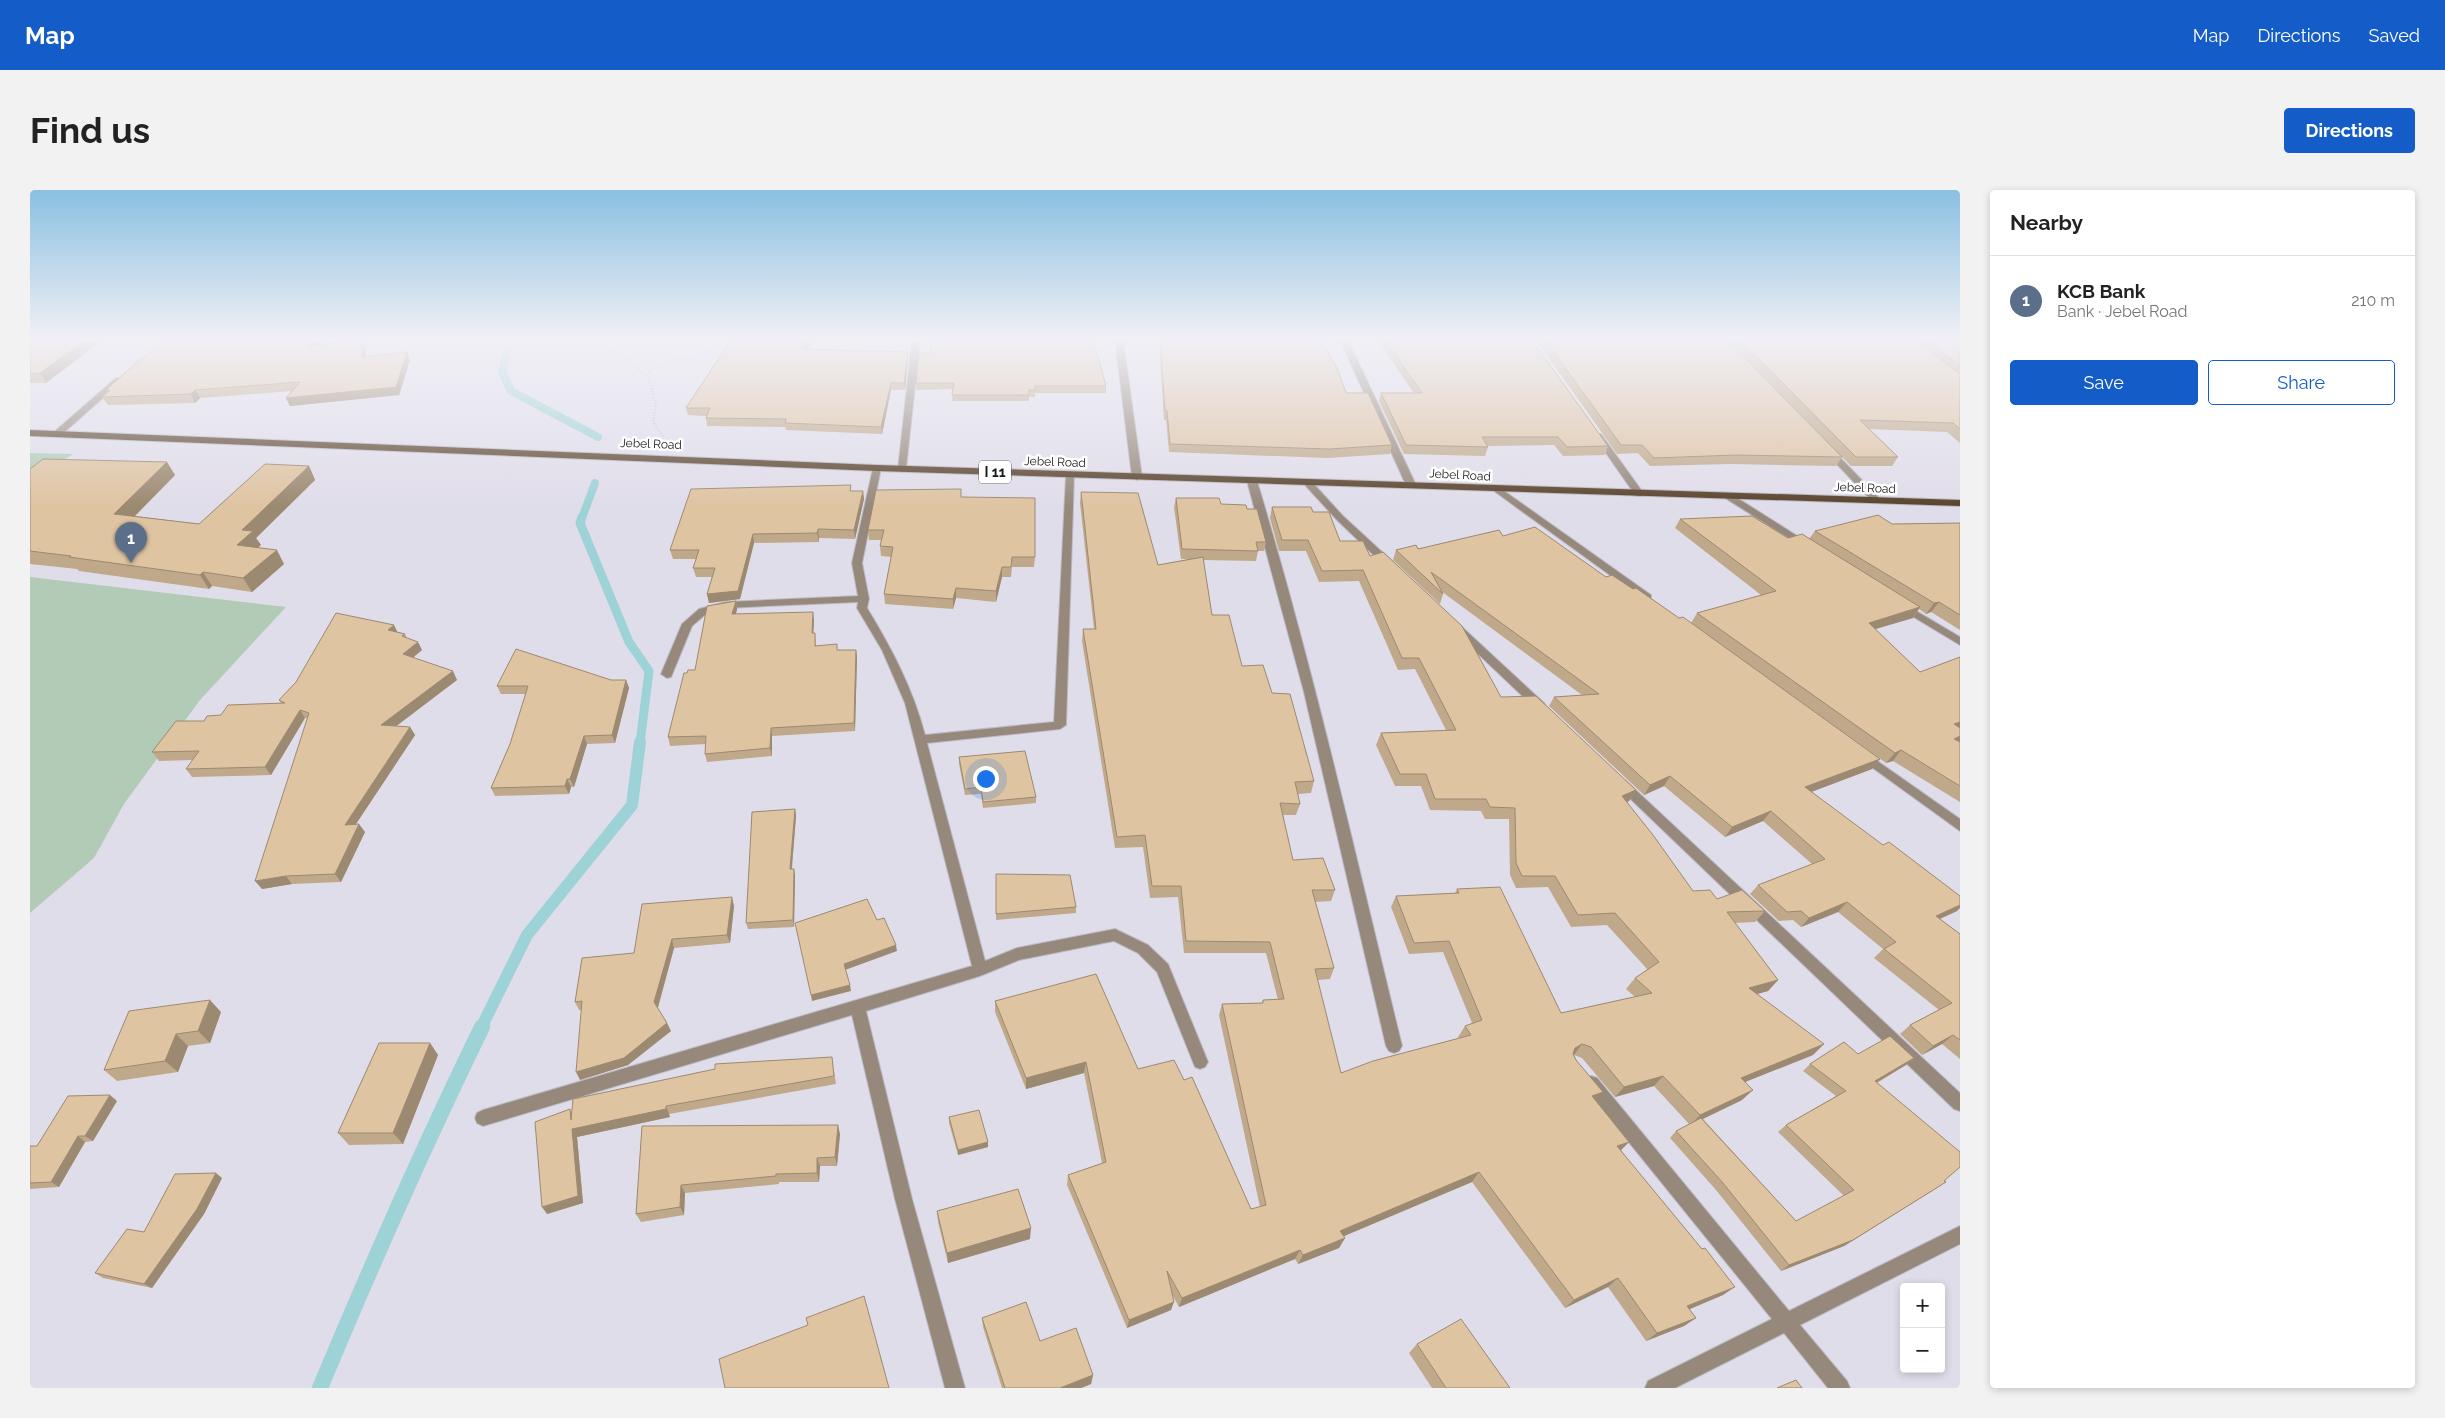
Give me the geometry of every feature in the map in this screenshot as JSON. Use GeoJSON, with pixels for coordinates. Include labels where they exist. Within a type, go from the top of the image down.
{"type":"FeatureCollection","features":[{"type":"Feature","properties":{"kind":"main road","name":"Jebel Road"},"geometry":{"type":"LineString","coordinates":[[30,433],[685,458],[902,469],[1958,504]]}},
{"type":"Feature","properties":{"kind":"street"},"geometry":{"type":"LineString","coordinates":[[57,434],[102,396]]}},
{"type":"Feature","properties":{"kind":"street"},"geometry":{"type":"LineString","coordinates":[[902,469],[910,396]]}},
{"type":"Feature","properties":{"kind":"street"},"geometry":{"type":"LineString","coordinates":[[1126,396],[1137,477]]}},
{"type":"Feature","properties":{"kind":"street"},"geometry":{"type":"LineString","coordinates":[[1370,396],[1411,485]]}},
{"type":"Feature","properties":{"kind":"street"},"geometry":{"type":"LineString","coordinates":[[1593,429],[1638,494]]}},
{"type":"Feature","properties":{"kind":"street"},"geometry":{"type":"LineString","coordinates":[[1824,445],[1878,501]]}},
{"type":"Feature","properties":{"kind":"street"},"geometry":{"type":"LineString","coordinates":[[877,468],[858,563],[864,599],[862,608],[887,650],[911,703],[919,740],[980,970]]}},
{"type":"Feature","properties":{"kind":"street"},"geometry":{"type":"LineString","coordinates":[[919,740],[1060,725],[1070,475]]}},
{"type":"Feature","properties":{"kind":"street"},"geometry":{"type":"LineString","coordinates":[[1252,481],[1277,563],[1301,653],[1394,1046]]}},
{"type":"Feature","properties":{"kind":"street"},"geometry":{"type":"LineString","coordinates":[[1308,483],[1340,518],[1398,572]]}},
{"type":"Feature","properties":{"kind":"street"},"geometry":{"type":"LineString","coordinates":[[1497,489],[1654,602]]}},
{"type":"Feature","properties":{"kind":"street"},"geometry":{"type":"LineString","coordinates":[[1728,496],[1819,553]]}},
{"type":"Feature","properties":{"kind":"street"},"geometry":{"type":"LineString","coordinates":[[667,674],[687,624],[703,611],[726,605],[864,599]]}},
{"type":"Feature","properties":{"kind":"street"},"geometry":{"type":"LineString","coordinates":[[1894,600],[1960,642]]}},
{"type":"Feature","properties":{"kind":"street"},"geometry":{"type":"LineString","coordinates":[[1447,619],[1547,713]]}},
{"type":"Feature","properties":{"kind":"street"},"geometry":{"type":"LineString","coordinates":[[1855,749],[1960,826]]}},
{"type":"Feature","properties":{"kind":"street"},"geometry":{"type":"LineString","coordinates":[[1612,773],[1960,1104]]}},
{"type":"Feature","properties":{"kind":"street"},"geometry":{"type":"LineString","coordinates":[[483,1118],[980,970],[1016,954],[1115,935],[1143,949],[1163,968],[1200,1062]]}},
{"type":"Feature","properties":{"kind":"street"},"geometry":{"type":"LineString","coordinates":[[858,1007],[872,1077],[955,1388]]}},
{"type":"Feature","properties":{"kind":"street"},"geometry":{"type":"LineString","coordinates":[[1581,1071],[1840,1388]]}},
{"type":"Feature","properties":{"kind":"street"},"geometry":{"type":"LineString","coordinates":[[1655,1388],[1960,1235]]}},
{"type":"Feature","properties":{"kind":"path"},"geometry":{"type":"LineString","coordinates":[[655,396],[653,422],[655,428],[685,458]]}},
{"type":"Feature","properties":{"kind":"green space"},"geometry":{"type":"Polygon","coordinates":[[[30,453],[73,454],[30,482],[30,453]]]}},
{"type":"Feature","properties":{"kind":"green space"},"geometry":{"type":"Polygon","coordinates":[[[30,577],[286,607],[200,700],[124,804],[94,858],[30,913],[30,577]]]}},
{"type":"Feature","properties":{"kind":"building"},"geometry":{"type":"Polygon","coordinates":[[[103,396],[134,396],[102,397],[103,396]]]}},
{"type":"Feature","properties":{"kind":"building"},"geometry":{"type":"Polygon","coordinates":[[[288,396],[307,396],[286,398],[288,396]]]}},
{"type":"Feature","properties":{"kind":"building"},"geometry":{"type":"Polygon","coordinates":[[[694,396],[888,396],[881,427],[785,423],[786,419],[706,418],[710,408],[686,408],[694,396]]]}},
{"type":"Feature","properties":{"kind":"building"},"geometry":{"type":"Polygon","coordinates":[[[1164,396],[1369,396],[1392,445],[1329,449],[1170,444],[1167,411],[1165,411],[1164,396]]]}},
{"type":"Feature","properties":{"kind":"building"},"geometry":{"type":"Polygon","coordinates":[[[1382,396],[1572,396],[1608,446],[1567,447],[1558,437],[1482,437],[1488,447],[1406,445],[1382,396]]]}},
{"type":"Feature","properties":{"kind":"building"},"geometry":{"type":"Polygon","coordinates":[[[1585,396],[1782,396],[1842,457],[1736,455],[1654,458],[1642,445],[1621,445],[1585,396]]]}},
{"type":"Feature","properties":{"kind":"building"},"geometry":{"type":"Polygon","coordinates":[[[1795,396],[1960,396],[1960,429],[1953,423],[1860,420],[1898,457],[1856,457],[1795,396]]]}},
{"type":"Feature","properties":{"kind":"building"},"geometry":{"type":"Polygon","coordinates":[[[43,459],[167,462],[114,514],[199,524],[265,464],[309,466],[242,530],[253,531],[237,545],[277,550],[243,578],[203,572],[200,575],[30,551],[30,469],[43,459]]]}},
{"type":"Feature","properties":{"kind":"building"},"geometry":{"type":"Polygon","coordinates":[[[851,485],[850,491],[863,491],[854,530],[818,529],[817,533],[753,534],[738,591],[707,594],[715,568],[693,568],[699,550],[670,550],[691,489],[851,485]]]}},
{"type":"Feature","properties":{"kind":"building"},"geometry":{"type":"Polygon","coordinates":[[[961,489],[961,497],[1035,498],[1035,557],[1012,557],[1011,567],[1002,567],[996,591],[956,588],[953,599],[884,594],[893,547],[880,546],[884,530],[868,530],[876,490],[961,489]]]}},
{"type":"Feature","properties":{"kind":"building"},"geometry":{"type":"Polygon","coordinates":[[[1081,492],[1138,493],[1158,565],[1203,557],[1212,615],[1229,615],[1242,666],[1263,665],[1272,693],[1290,694],[1314,781],[1295,782],[1300,804],[1280,803],[1293,860],[1323,858],[1335,890],[1312,890],[1334,968],[1315,969],[1341,1073],[1373,1061],[1471,1035],[1465,1026],[1482,1020],[1449,941],[1414,943],[1396,896],[1459,893],[1457,889],[1500,887],[1561,1013],[1652,993],[1635,978],[1659,962],[1615,913],[1578,915],[1555,876],[1522,876],[1516,863],[1515,808],[1490,807],[1486,799],[1435,799],[1426,774],[1400,774],[1381,733],[1456,730],[1419,658],[1402,658],[1363,570],[1322,571],[1308,540],[1282,540],[1272,507],[1311,507],[1313,512],[1329,512],[1340,541],[1363,541],[1370,556],[1383,552],[1462,626],[1501,697],[1536,696],[1636,790],[1622,796],[1693,891],[1710,890],[1717,899],[1742,890],[1765,911],[1727,912],[1778,980],[1749,988],[1824,1044],[1741,1078],[1753,1090],[1700,1115],[1663,1076],[1624,1087],[1591,1047],[1582,1044],[1575,1048],[1573,1054],[1603,1092],[1592,1096],[1629,1142],[1617,1146],[1702,1249],[1705,1248],[1735,1287],[1687,1306],[1696,1318],[1657,1333],[1618,1278],[1574,1300],[1479,1172],[1340,1231],[1345,1238],[1303,1255],[1300,1250],[1182,1298],[1167,1271],[1174,1302],[1129,1320],[1068,1175],[1106,1162],[1086,1062],[1026,1078],[995,1001],[1096,974],[1138,1069],[1174,1060],[1184,1080],[1192,1077],[1251,1209],[1266,1205],[1222,1004],[1263,1003],[1263,1000],[1284,999],[1270,942],[1186,941],[1181,886],[1152,886],[1145,835],[1117,837],[1083,629],[1096,629],[1081,492]]]}},
{"type":"Feature","properties":{"kind":"building"},"geometry":{"type":"Polygon","coordinates":[[[1176,498],[1219,498],[1221,504],[1246,505],[1247,509],[1257,509],[1266,542],[1256,542],[1258,551],[1182,549],[1176,498]]]}},
{"type":"Feature","properties":{"kind":"building"},"geometry":{"type":"Polygon","coordinates":[[[1878,515],[1892,524],[1960,523],[1960,615],[1939,602],[1934,603],[1815,531],[1878,515]]]}},
{"type":"Feature","properties":{"kind":"building"},"geometry":{"type":"Polygon","coordinates":[[[1752,516],[1788,538],[1802,534],[1920,607],[1869,623],[1920,672],[1960,657],[1960,722],[1954,724],[1960,728],[1960,736],[1954,739],[1960,742],[1960,786],[1901,750],[1895,753],[1697,613],[1776,591],[1680,519],[1752,516]]]}},
{"type":"Feature","properties":{"kind":"building"},"geometry":{"type":"Polygon","coordinates":[[[1535,527],[1606,577],[1612,575],[1633,589],[1636,588],[1679,618],[1683,617],[1880,759],[1805,787],[1883,845],[1889,842],[1960,896],[1960,905],[1936,916],[1960,934],[1960,1040],[1953,1035],[1933,1046],[1910,1025],[1952,1003],[1884,949],[1896,942],[1847,902],[1809,918],[1801,911],[1787,912],[1758,885],[1825,859],[1771,811],[1732,827],[1670,776],[1650,785],[1554,697],[1599,694],[1431,572],[1443,594],[1396,550],[1416,545],[1418,549],[1499,530],[1503,536],[1535,527]]]}},
{"type":"Feature","properties":{"kind":"building"},"geometry":{"type":"Polygon","coordinates":[[[736,601],[732,614],[813,612],[812,633],[815,633],[815,646],[837,644],[837,650],[856,650],[854,723],[771,728],[770,748],[705,754],[706,736],[668,737],[684,673],[687,673],[688,670],[695,670],[707,606],[736,601]]]}},
{"type":"Feature","properties":{"kind":"building"},"geometry":{"type":"Polygon","coordinates":[[[336,613],[394,625],[388,630],[405,634],[402,636],[418,642],[403,654],[453,671],[381,725],[410,727],[345,825],[359,824],[335,874],[286,876],[255,881],[309,713],[300,710],[265,767],[186,769],[199,751],[152,752],[176,721],[204,721],[207,716],[221,715],[228,705],[285,703],[279,700],[296,682],[336,613]]]}},
{"type":"Feature","properties":{"kind":"building"},"geometry":{"type":"Polygon","coordinates":[[[516,649],[611,680],[626,680],[612,735],[584,736],[570,779],[567,779],[565,786],[491,788],[510,744],[528,686],[497,686],[516,649]]]}},
{"type":"Feature","properties":{"kind":"building"},"geometry":{"type":"Polygon","coordinates":[[[1025,751],[1036,797],[983,802],[981,787],[965,789],[959,757],[1025,751]]]}},
{"type":"Feature","properties":{"kind":"building"},"geometry":{"type":"Polygon","coordinates":[[[795,809],[790,869],[794,869],[793,920],[746,923],[752,812],[795,809]]]}},
{"type":"Feature","properties":{"kind":"building"},"geometry":{"type":"Polygon","coordinates":[[[996,874],[1070,875],[1076,907],[996,914],[996,874]]]}},
{"type":"Feature","properties":{"kind":"building"},"geometry":{"type":"Polygon","coordinates":[[[732,897],[727,935],[672,939],[654,1002],[667,1023],[624,1058],[576,1072],[582,1001],[575,1002],[582,958],[634,953],[642,904],[732,897]]]}},
{"type":"Feature","properties":{"kind":"building"},"geometry":{"type":"Polygon","coordinates":[[[867,899],[877,920],[884,918],[896,945],[844,964],[850,985],[811,995],[795,923],[867,899]]]}},
{"type":"Feature","properties":{"kind":"building"},"geometry":{"type":"Polygon","coordinates":[[[210,1000],[198,1031],[176,1034],[165,1061],[104,1070],[129,1011],[210,1000]]]}},
{"type":"Feature","properties":{"kind":"building"},"geometry":{"type":"Polygon","coordinates":[[[1890,1036],[1914,1058],[1875,1081],[1960,1152],[1960,1167],[1944,1181],[1946,1182],[1853,1240],[1789,1265],[1723,1183],[1676,1131],[1701,1118],[1796,1221],[1854,1190],[1786,1125],[1846,1091],[1810,1064],[1844,1042],[1858,1054],[1890,1036]]]}},
{"type":"Feature","properties":{"kind":"building"},"geometry":{"type":"Polygon","coordinates":[[[379,1043],[430,1043],[393,1133],[338,1133],[379,1043]]]}},
{"type":"Feature","properties":{"kind":"building"},"geometry":{"type":"Polygon","coordinates":[[[832,1057],[834,1076],[666,1106],[666,1109],[572,1129],[578,1196],[542,1207],[535,1122],[570,1109],[571,1120],[573,1099],[715,1069],[715,1064],[832,1057]]]}},
{"type":"Feature","properties":{"kind":"building"},"geometry":{"type":"Polygon","coordinates":[[[110,1095],[85,1136],[78,1136],[51,1182],[30,1183],[30,1146],[37,1146],[68,1096],[110,1095]]]}},
{"type":"Feature","properties":{"kind":"building"},"geometry":{"type":"Polygon","coordinates":[[[979,1110],[988,1142],[958,1150],[949,1117],[979,1110]]]}},
{"type":"Feature","properties":{"kind":"building"},"geometry":{"type":"Polygon","coordinates":[[[838,1125],[835,1157],[817,1158],[817,1173],[776,1174],[776,1176],[681,1185],[680,1207],[636,1214],[642,1126],[838,1125]]]}},
{"type":"Feature","properties":{"kind":"building"},"geometry":{"type":"Polygon","coordinates":[[[216,1173],[197,1209],[144,1284],[95,1273],[127,1229],[144,1232],[175,1174],[216,1173]]]}},
{"type":"Feature","properties":{"kind":"building"},"geometry":{"type":"Polygon","coordinates":[[[1018,1189],[1031,1228],[947,1253],[937,1211],[1018,1189]]]}},
{"type":"Feature","properties":{"kind":"building"},"geometry":{"type":"Polygon","coordinates":[[[864,1296],[889,1388],[725,1388],[719,1359],[808,1325],[806,1318],[864,1296]]]}},
{"type":"Feature","properties":{"kind":"building"},"geometry":{"type":"Polygon","coordinates":[[[1026,1302],[1040,1341],[1076,1328],[1093,1375],[1060,1388],[1005,1388],[982,1318],[1026,1302]]]}},
{"type":"Feature","properties":{"kind":"building"},"geometry":{"type":"Polygon","coordinates":[[[1461,1319],[1510,1388],[1446,1388],[1417,1344],[1461,1319]]]}},
{"type":"Feature","properties":{"kind":"building"},"geometry":{"type":"Polygon","coordinates":[[[1796,1380],[1802,1388],[1777,1388],[1796,1380]]]}},
{"type":"Feature","properties":{"kind":"waterway"},"geometry":{"type":"LineString","coordinates":[[520,396],[598,437]]}},
{"type":"Feature","properties":{"kind":"waterway"},"geometry":{"type":"LineString","coordinates":[[582,518],[595,483]]}},
{"type":"Feature","properties":{"kind":"waterway"},"geometry":{"type":"LineString","coordinates":[[582,517],[580,523],[629,642],[649,671],[640,743]]}},
{"type":"Feature","properties":{"kind":"waterway"},"geometry":{"type":"LineString","coordinates":[[481,1028],[527,935],[632,805],[640,742]]}},
{"type":"Feature","properties":{"kind":"waterway"},"geometry":{"type":"LineString","coordinates":[[320,1388],[398,1206],[482,1027]]}},
{"type":"Feature","properties":{"kind":"place","name":"KCB Bank"},"geometry":{"type":"Point","coordinates":[131,563]}}]}
